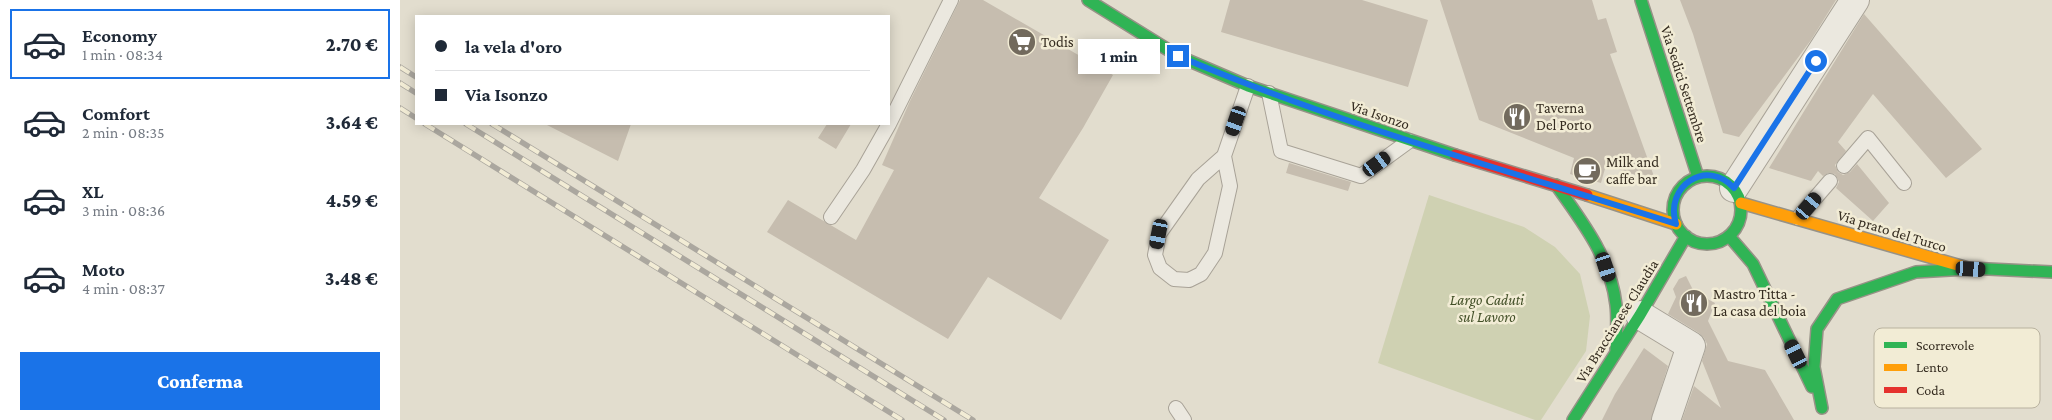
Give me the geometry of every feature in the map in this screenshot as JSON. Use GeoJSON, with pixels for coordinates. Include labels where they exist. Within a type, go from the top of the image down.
{"type":"FeatureCollection","features":[{"type":"Feature","properties":{"kind":"main road","name":"Via Isonzo"},"geometry":{"type":"LineString","coordinates":[[1088,0],[1178,56],[1248,86],[1409,140],[1676,224]]}},
{"type":"Feature","properties":{"kind":"main road","name":"Via Sedici Settembre"},"geometry":{"type":"LineString","coordinates":[[1641,0],[1698,177]]}},
{"type":"Feature","properties":{"kind":"main road"},"geometry":{"type":"LineString","coordinates":[[1714,176],[1725,180],[1738,196],[1740,219],[1738,226],[1729,236],[1719,242],[1709,244],[1697,242],[1686,236],[1676,224],[1673,213],[1675,200],[1680,190],[1688,182],[1698,177],[1714,176]]}},
{"type":"Feature","properties":{"kind":"main road"},"geometry":{"type":"LineString","coordinates":[[1556,185],[1589,230],[1603,257],[1616,305],[1616,352]]}},
{"type":"Feature","properties":{"kind":"main road","name":"Via prato del Turco"},"geometry":{"type":"LineString","coordinates":[[1738,196],[1813,223],[1971,269],[2052,272]]}},
{"type":"Feature","properties":{"kind":"main road","name":"Via Braccianese Claudia"},"geometry":{"type":"LineString","coordinates":[[1573,420],[1640,315],[1686,236]]}},
{"type":"Feature","properties":{"kind":"main road"},"geometry":{"type":"LineString","coordinates":[[1729,236],[1753,264],[1828,420]]}},
{"type":"Feature","properties":{"kind":"main road"},"geometry":{"type":"LineString","coordinates":[[1822,408],[1814,367],[1817,329],[1837,299],[1916,272],[1971,269]]}},
{"type":"Feature","properties":{"kind":"street"},"geometry":{"type":"LineString","coordinates":[[1738,196],[1855,0]]}},
{"type":"Feature","properties":{"kind":"street"},"geometry":{"type":"LineString","coordinates":[[1640,315],[1691,346],[1666,420]]}},
{"type":"Feature","properties":{"kind":"lane"},"geometry":{"type":"LineString","coordinates":[[890,122],[951,0]]}},
{"type":"Feature","properties":{"kind":"lane"},"geometry":{"type":"LineString","coordinates":[[1224,156],[1230,186],[1215,253],[1201,274],[1189,280],[1174,279],[1160,268],[1155,256],[1159,234],[1198,179],[1224,156],[1248,86]]}},
{"type":"Feature","properties":{"kind":"lane"},"geometry":{"type":"LineString","coordinates":[[1269,93],[1281,151],[1361,176],[1409,140]]}},
{"type":"Feature","properties":{"kind":"lane"},"geometry":{"type":"LineString","coordinates":[[832,217],[863,170],[888,125]]}},
{"type":"Feature","properties":{"kind":"lane"},"geometry":{"type":"LineString","coordinates":[[1844,166],[1868,138],[1904,183]]}},
{"type":"Feature","properties":{"kind":"lane"},"geometry":{"type":"LineString","coordinates":[[1798,218],[1830,181]]}},
{"type":"Feature","properties":{"kind":"green space","name":"Largo Caduti sul Lavoro"},"geometry":{"type":"Polygon","coordinates":[[[1429,195],[1524,227],[1555,247],[1580,274],[1590,316],[1586,351],[1541,420],[1535,420],[1378,363],[1429,195]]]}},
{"type":"Feature","properties":{"kind":"building"},"geometry":{"type":"Polygon","coordinates":[[[960,0],[983,0],[1113,75],[1083,128],[1039,198],[1109,240],[1061,320],[988,277],[948,339],[767,232],[788,200],[856,240],[894,170],[882,165],[910,101],[960,0]]]}},
{"type":"Feature","properties":{"kind":"building"},"geometry":{"type":"Polygon","coordinates":[[[1230,0],[1362,0],[1428,20],[1408,87],[1221,32],[1230,0]]]}},
{"type":"Feature","properties":{"kind":"building"},"geometry":{"type":"Polygon","coordinates":[[[1440,0],[1592,0],[1598,20],[1606,18],[1617,52],[1610,54],[1656,182],[1606,165],[1601,183],[1570,174],[1574,158],[1479,120],[1440,0]]]}},
{"type":"Feature","properties":{"kind":"building"},"geometry":{"type":"Polygon","coordinates":[[[1680,0],[1836,0],[1811,40],[1739,137],[1723,133],[1693,34],[1680,0]]]}},
{"type":"Feature","properties":{"kind":"building"},"geometry":{"type":"Polygon","coordinates":[[[1864,14],[1982,149],[1946,178],[1873,94],[1838,142],[1846,151],[1835,165],[1838,172],[1843,175],[1850,172],[1857,164],[1889,203],[1873,221],[1836,188],[1839,182],[1835,174],[1828,173],[1823,176],[1818,171],[1811,181],[1769,168],[1864,14]]]}},
{"type":"Feature","properties":{"kind":"building"},"geometry":{"type":"Polygon","coordinates":[[[547,125],[631,125],[618,161],[547,125]]]}},
{"type":"Feature","properties":{"kind":"building"},"geometry":{"type":"Polygon","coordinates":[[[826,125],[850,125],[836,149],[818,138],[826,125]]]}},
{"type":"Feature","properties":{"kind":"building"},"geometry":{"type":"Polygon","coordinates":[[[1289,163],[1351,182],[1348,191],[1286,173],[1289,163]]]}},
{"type":"Feature","properties":{"kind":"building"},"geometry":{"type":"Polygon","coordinates":[[[1686,276],[1694,292],[1715,303],[1708,321],[1728,361],[1765,370],[1794,420],[1682,420],[1694,386],[1721,408],[1702,361],[1707,344],[1704,338],[1668,314],[1676,297],[1673,289],[1679,279],[1686,276]]]}},
{"type":"Feature","properties":{"kind":"building"},"geometry":{"type":"Polygon","coordinates":[[[1644,348],[1668,366],[1651,420],[1602,420],[1615,394],[1644,348]]]}},
{"type":"Feature","properties":{"kind":"railway"},"geometry":{"type":"LineString","coordinates":[[400,67],[415,76]]}},
{"type":"Feature","properties":{"kind":"railway"},"geometry":{"type":"LineString","coordinates":[[400,83],[415,92]]}},
{"type":"Feature","properties":{"kind":"railway"},"geometry":{"type":"LineString","coordinates":[[400,108],[415,117]]}},
{"type":"Feature","properties":{"kind":"railway"},"geometry":{"type":"LineString","coordinates":[[427,125],[902,420]]}},
{"type":"Feature","properties":{"kind":"railway"},"geometry":{"type":"LineString","coordinates":[[468,125],[944,420]]}},
{"type":"Feature","properties":{"kind":"railway"},"geometry":{"type":"LineString","coordinates":[[494,125],[973,420]]}},
{"type":"Feature","properties":{"kind":"traffic: fast"},"geometry":{"type":"LineString","coordinates":[[1088,0],[1178,56],[1248,86],[1455,155]]}},
{"type":"Feature","properties":{"kind":"traffic: fast"},"geometry":{"type":"LineString","coordinates":[[1641,0],[1698,177]]}},
{"type":"Feature","properties":{"kind":"traffic: fast"},"geometry":{"type":"LineString","coordinates":[[1707,176],[1720,179],[1731,186],[1738,197],[1741,210],[1738,223],[1731,234],[1720,241],[1707,244],[1694,241],[1683,234],[1676,223],[1673,210],[1676,197],[1683,186],[1694,179],[1707,176]]}},
{"type":"Feature","properties":{"kind":"traffic: fast"},"geometry":{"type":"LineString","coordinates":[[1556,185],[1594,241],[1608,272],[1616,305],[1616,352]]}},
{"type":"Feature","properties":{"kind":"traffic: fast"},"geometry":{"type":"LineString","coordinates":[[1573,420],[1640,315],[1686,236]]}},
{"type":"Feature","properties":{"kind":"traffic: fast"},"geometry":{"type":"LineString","coordinates":[[1729,236],[1753,264],[1812,387]]}},
{"type":"Feature","properties":{"kind":"traffic: fast"},"geometry":{"type":"LineString","coordinates":[[1968,268],[2052,272]]}},
{"type":"Feature","properties":{"kind":"traffic: fast"},"geometry":{"type":"LineString","coordinates":[[1822,408],[1814,367],[1817,329],[1837,299],[1916,272],[1967,269]]}},
{"type":"Feature","properties":{"kind":"traffic: slow"},"geometry":{"type":"LineString","coordinates":[[1587,195],[1676,224]]}},
{"type":"Feature","properties":{"kind":"traffic: slow"},"geometry":{"type":"LineString","coordinates":[[1741,203],[1968,268]]}},
{"type":"Feature","properties":{"kind":"traffic: jam"},"geometry":{"type":"LineString","coordinates":[[1455,155],[1587,195]]}},
{"type":"Feature","properties":{"kind":"place","name":"Todis"},"geometry":{"type":"Point","coordinates":[1022,42]}},
{"type":"Feature","properties":{"kind":"place","name":"Taverna Del Porto"},"geometry":{"type":"Point","coordinates":[1517,117]}},
{"type":"Feature","properties":{"kind":"place","name":"Milk and caffe bar"},"geometry":{"type":"Point","coordinates":[1587,171]}},
{"type":"Feature","properties":{"kind":"place","name":"Mastro Titta - La casa del boia"},"geometry":{"type":"Point","coordinates":[1694,303]}},
{"type":"Feature","properties":{"kind":"route"},"geometry":{"type":"LineString","coordinates":[[1178,56],[1248,86],[1437,150],[1676,224],[1673,213],[1675,200],[1680,190],[1688,182],[1698,177],[1714,176],[1725,180],[1734,188],[1816,61]]}}]}
